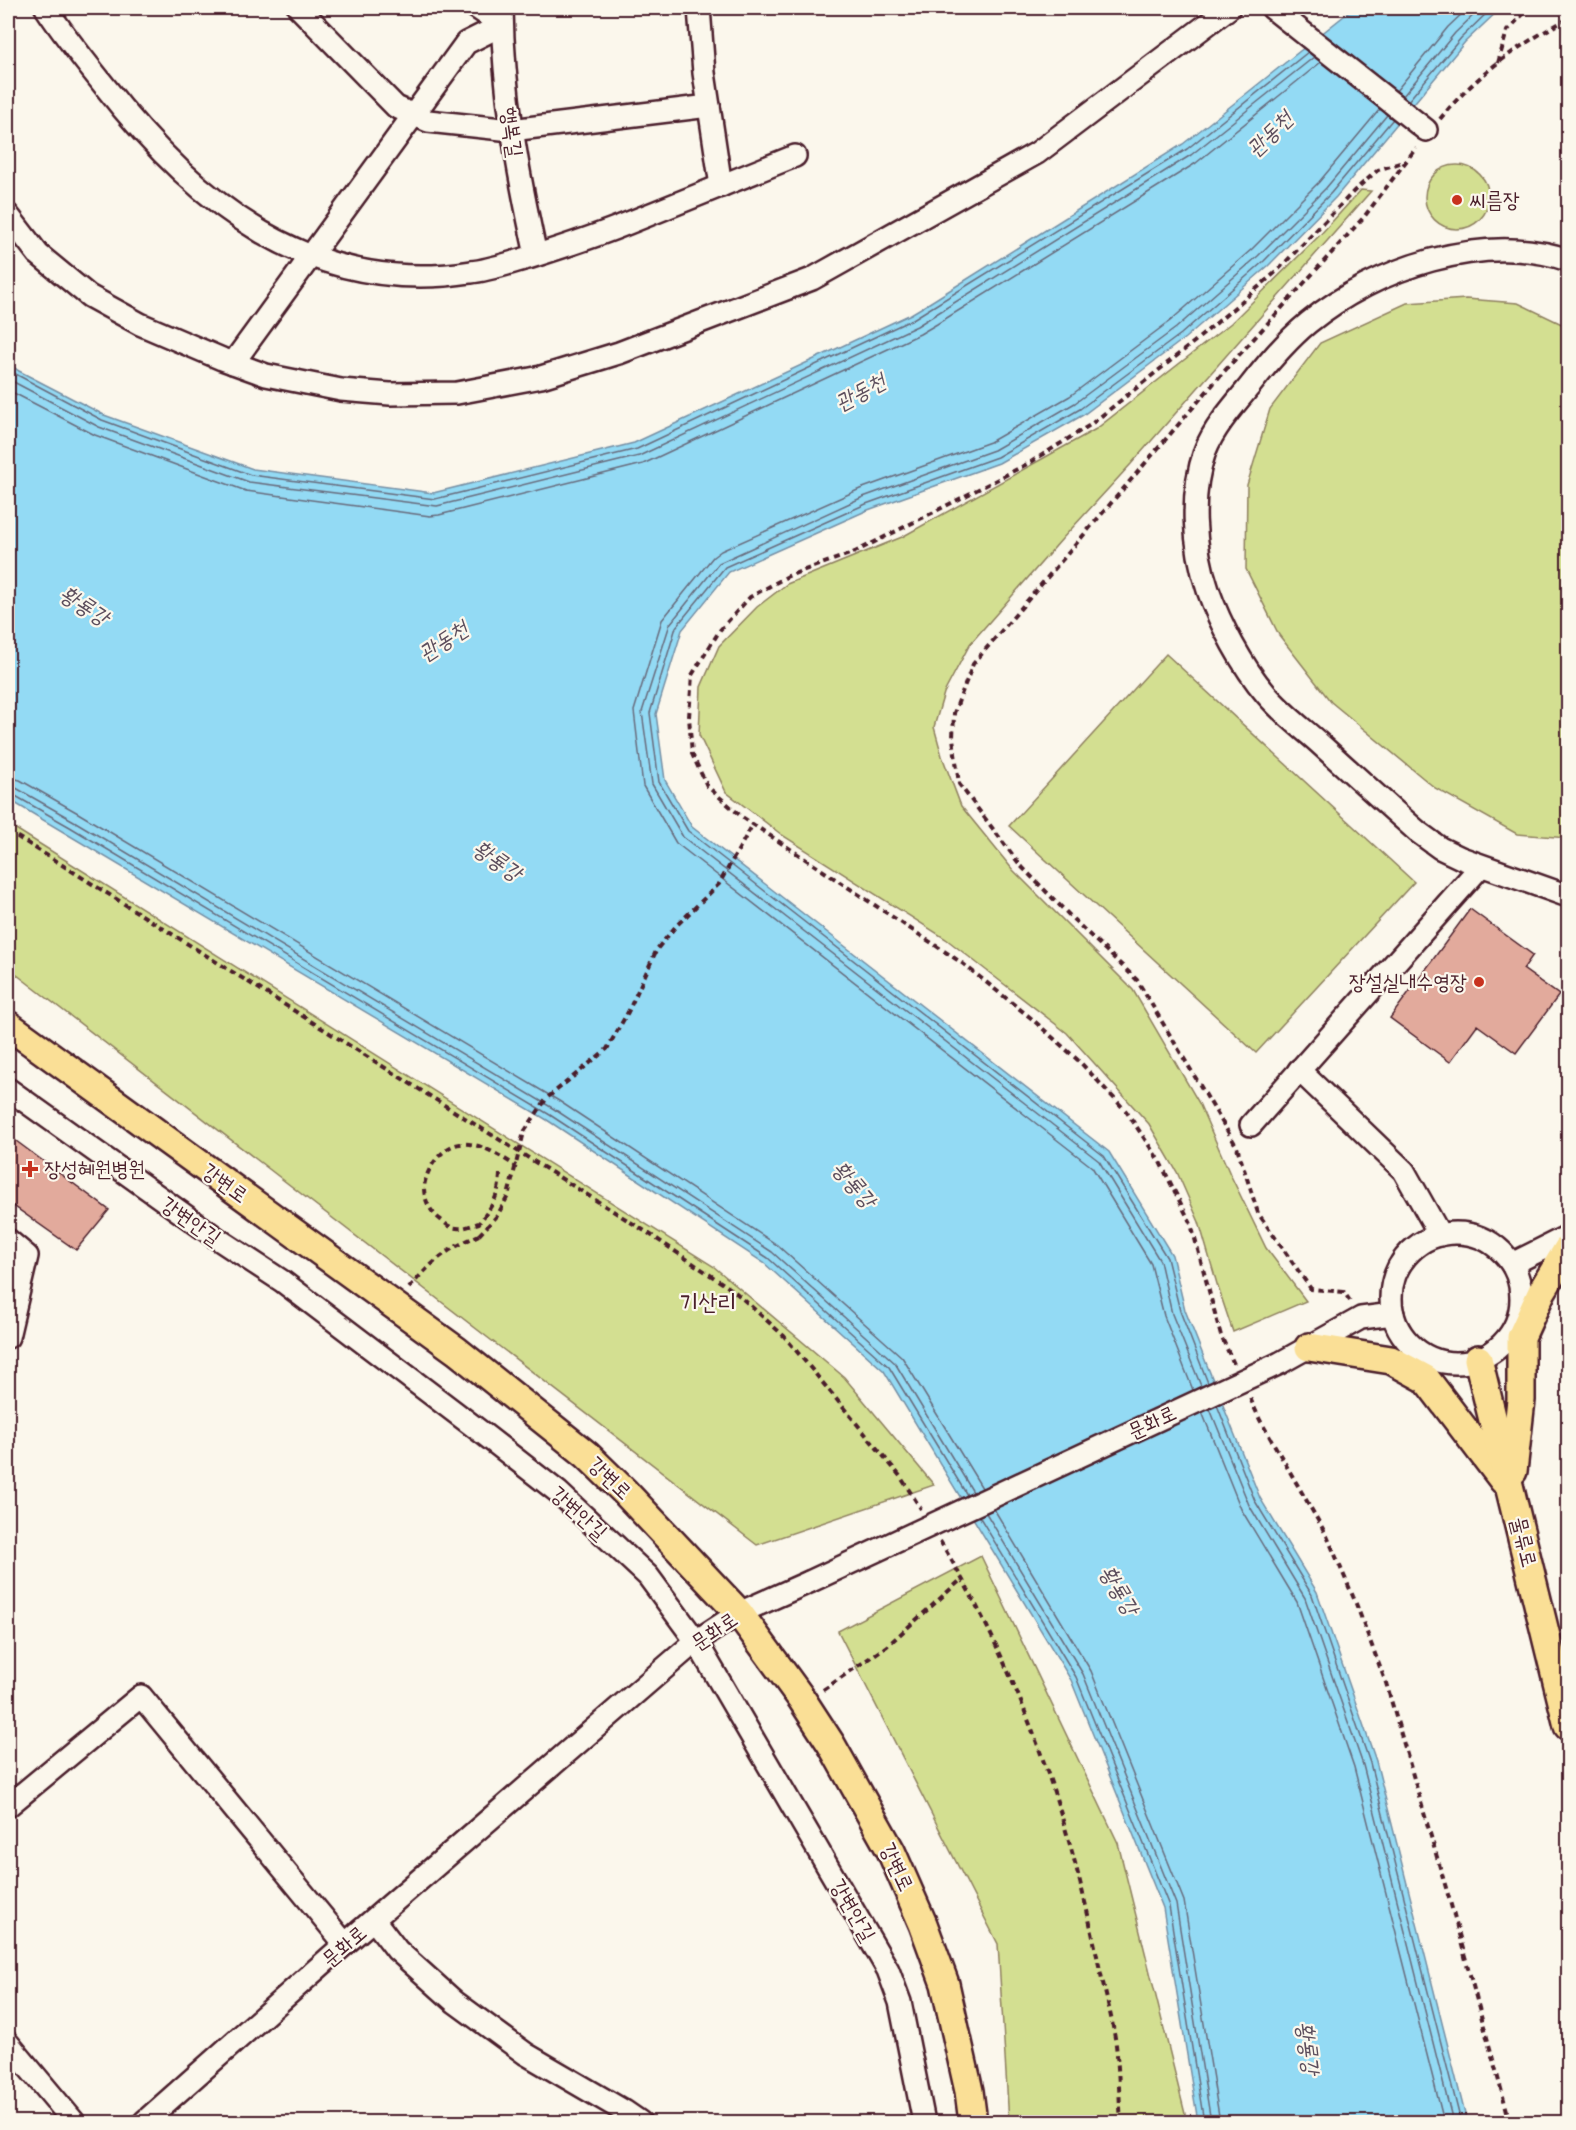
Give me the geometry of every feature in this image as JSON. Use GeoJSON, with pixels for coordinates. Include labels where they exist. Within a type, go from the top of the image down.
{"type":"FeatureCollection","features":[{"type":"Feature","properties":{"kind":"main road","name":"강변로"},"geometry":{"type":"LineString","coordinates":[[8,1025],[457,1351],[587,1455],[739,1613],[805,1703],[831,1744],[891,1851],[923,1924],[945,1984],[969,2091],[973,2122]]}},
{"type":"Feature","properties":{"kind":"main road"},"geometry":{"type":"LineString","coordinates":[[1511,1490],[1521,1400],[1521,1337],[1542,1292],[1569,1248]]}},
{"type":"Feature","properties":{"kind":"main road"},"geometry":{"type":"LineString","coordinates":[[1309,1347],[1391,1360],[1426,1379],[1511,1490]]}},
{"type":"Feature","properties":{"kind":"main road","name":"물류로"},"geometry":{"type":"LineString","coordinates":[[1478,1359],[1569,1726]]}},
{"type":"Feature","properties":{"kind":"street"},"geometry":{"type":"LineString","coordinates":[[46,8],[117,103],[187,179],[217,204],[268,237],[310,256],[357,269],[428,276],[473,272],[575,244],[795,156]]}},
{"type":"Feature","properties":{"kind":"street"},"geometry":{"type":"LineString","coordinates":[[299,8],[396,107],[428,121],[511,130],[709,106]]}},
{"type":"Feature","properties":{"kind":"street"},"geometry":{"type":"LineString","coordinates":[[477,8],[502,16]]}},
{"type":"Feature","properties":{"kind":"street"},"geometry":{"type":"LineString","coordinates":[[699,8],[709,106],[721,186]]}},
{"type":"Feature","properties":{"kind":"street"},"geometry":{"type":"LineString","coordinates":[[8,215],[38,254],[89,296],[140,324],[232,363],[266,375],[304,384],[380,393],[458,393],[541,377],[619,354],[812,279],[1037,153],[1229,8]]}},
{"type":"Feature","properties":{"kind":"street"},"geometry":{"type":"LineString","coordinates":[[1272,8],[1426,133]]}},
{"type":"Feature","properties":{"kind":"street"},"geometry":{"type":"LineString","coordinates":[[232,363],[465,43],[502,16]]}},
{"type":"Feature","properties":{"kind":"street","name":"행복길"},"geometry":{"type":"LineString","coordinates":[[502,16],[507,102],[536,255]]}},
{"type":"Feature","properties":{"kind":"street"},"geometry":{"type":"LineString","coordinates":[[1569,260],[1544,252],[1520,250],[1471,253],[1432,260],[1386,275],[1339,301],[1308,323],[1282,347],[1229,411],[1206,449],[1196,485],[1195,519],[1208,588],[1220,618],[1265,693],[1418,832],[1440,848],[1481,866],[1569,896]]}},
{"type":"Feature","properties":{"kind":"street"},"geometry":{"type":"LineString","coordinates":[[1251,1125],[1481,866]]}},
{"type":"Feature","properties":{"kind":"street"},"geometry":{"type":"LineString","coordinates":[[1299,1070],[1404,1171],[1440,1235]]}},
{"type":"Feature","properties":{"kind":"street","name":"강변안길"},"geometry":{"type":"LineString","coordinates":[[8,1089],[150,1192],[282,1281],[558,1492],[648,1576],[696,1641],[888,1970],[900,2002],[924,2122]]}},
{"type":"Feature","properties":{"kind":"street"},"geometry":{"type":"LineString","coordinates":[[1461,1233],[1481,1237],[1498,1248],[1512,1264],[1520,1281],[1521,1301],[1518,1319],[1508,1336],[1495,1350],[1478,1359],[1457,1363],[1437,1360],[1418,1350],[1403,1336],[1394,1314],[1391,1296],[1395,1276],[1405,1257],[1420,1243],[1440,1235],[1461,1233]]}},
{"type":"Feature","properties":{"kind":"street"},"geometry":{"type":"LineString","coordinates":[[1512,1264],[1569,1236]]}},
{"type":"Feature","properties":{"kind":"street"},"geometry":{"type":"LineString","coordinates":[[8,1240],[27,1256],[8,1336]]}},
{"type":"Feature","properties":{"kind":"street","name":"문화로"},"geometry":{"type":"LineString","coordinates":[[144,2122],[345,1944],[696,1641],[739,1613],[1280,1363],[1361,1318],[1394,1314]]}},
{"type":"Feature","properties":{"kind":"street"},"geometry":{"type":"LineString","coordinates":[[8,1806],[141,1696],[345,1944]]}},
{"type":"Feature","properties":{"kind":"street"},"geometry":{"type":"LineString","coordinates":[[374,1920],[397,1950],[455,2002],[526,2054],[624,2110],[640,2122]]}},
{"type":"Feature","properties":{"kind":"street"},"geometry":{"type":"LineString","coordinates":[[8,2043],[74,2122]]}},
{"type":"Feature","properties":{"kind":"path"},"geometry":{"type":"LineString","coordinates":[[1498,63],[1507,31],[1529,8]]}},
{"type":"Feature","properties":{"kind":"path"},"geometry":{"type":"LineString","coordinates":[[1361,1318],[1344,1292],[1311,1289],[1258,1213],[1237,1147],[1137,980],[1021,866],[959,784],[953,738],[954,713],[973,664],[1220,376],[1364,217],[1426,133],[1460,94],[1512,52],[1569,19]]}},
{"type":"Feature","properties":{"kind":"path"},"geometry":{"type":"LineString","coordinates":[[1236,1368],[1221,1336],[1191,1224],[1160,1162],[1126,1112],[1080,1062],[1031,1018],[962,963],[753,824],[707,786],[692,754],[689,717],[692,675],[720,630],[750,597],[788,576],[855,552],[1031,462],[1090,425],[1194,342],[1276,272],[1354,190],[1378,170],[1406,161]]}},
{"type":"Feature","properties":{"kind":"path"},"geometry":{"type":"LineString","coordinates":[[394,1306],[431,1263],[448,1249],[478,1235],[497,1216],[508,1196],[524,1132],[546,1098],[607,1049],[628,1012],[657,949],[676,926],[719,884],[753,824]]}},
{"type":"Feature","properties":{"kind":"path"},"geometry":{"type":"LineString","coordinates":[[8,831],[638,1227],[734,1291],[784,1336],[900,1476],[925,1517]]}},
{"type":"Feature","properties":{"kind":"path"},"geometry":{"type":"LineString","coordinates":[[500,1174],[499,1192],[479,1223],[458,1229],[449,1227],[433,1214],[424,1188],[431,1168],[446,1149],[461,1144],[477,1146],[516,1166]]}},
{"type":"Feature","properties":{"kind":"path"},"geometry":{"type":"LineString","coordinates":[[1246,1389],[1260,1420],[1327,1536],[1386,1683],[1452,1905],[1510,2122]]}},
{"type":"Feature","properties":{"kind":"path"},"geometry":{"type":"LineString","coordinates":[[938,1538],[963,1578],[1006,1665],[1058,1800],[1084,1891],[1116,2044],[1121,2122]]}},
{"type":"Feature","properties":{"kind":"path"},"geometry":{"type":"LineString","coordinates":[[805,1703],[887,1646],[963,1578]]}},
{"type":"Feature","properties":{"kind":"green space","name":"씨름장"},"geometry":{"type":"Polygon","coordinates":[[[1457,165],[1475,171],[1483,179],[1489,197],[1483,215],[1475,223],[1457,229],[1439,223],[1431,215],[1425,197],[1431,179],[1439,171],[1457,165]]]}},
{"type":"Feature","properties":{"kind":"green space"},"geometry":{"type":"Polygon","coordinates":[[[1361,190],[1371,191],[970,644],[944,693],[934,727],[942,756],[961,806],[1013,870],[1133,990],[1199,1103],[1266,1248],[1306,1301],[1233,1332],[1199,1222],[1177,1172],[1149,1124],[1067,1033],[946,939],[782,835],[726,792],[699,735],[701,687],[719,646],[757,607],[787,584],[902,537],[1096,429],[1231,323],[1320,235],[1361,190]]]}},
{"type":"Feature","properties":{"kind":"green space"},"geometry":{"type":"Polygon","coordinates":[[[1466,299],[1518,303],[1568,327],[1568,838],[1517,834],[1435,788],[1331,702],[1279,635],[1246,569],[1247,485],[1270,409],[1320,343],[1407,303],[1466,299]]]}},
{"type":"Feature","properties":{"kind":"green space"},"geometry":{"type":"Polygon","coordinates":[[[1166,654],[1414,882],[1256,1053],[1009,826],[1166,654]]]}},
{"type":"Feature","properties":{"kind":"green space"},"geometry":{"type":"Polygon","coordinates":[[[8,824],[713,1266],[844,1377],[934,1485],[757,1545],[8,968],[8,824]]]}},
{"type":"Feature","properties":{"kind":"green space"},"geometry":{"type":"Polygon","coordinates":[[[981,1556],[1118,1843],[1187,2122],[1009,2122],[998,1944],[838,1631],[981,1556]]]}},
{"type":"Feature","properties":{"kind":"water"},"geometry":{"type":"Polygon","coordinates":[[[1354,8],[1501,8],[1465,42],[1336,197],[1268,266],[1185,338],[1083,415],[999,463],[868,510],[729,572],[682,630],[656,714],[665,780],[692,827],[1109,1152],[1172,1255],[1185,1310],[1260,1498],[1317,1592],[1376,1761],[1467,2122],[1198,2122],[1163,1908],[1071,1680],[884,1371],[764,1263],[547,1120],[8,799],[8,363],[104,415],[253,469],[433,493],[634,443],[926,305],[1183,144],[1354,8]]]}},
{"type":"Feature","properties":{"kind":"building","name":"장설실내수영장"},"geometry":{"type":"Polygon","coordinates":[[[1470,909],[1533,955],[1523,969],[1559,995],[1516,1053],[1477,1025],[1450,1062],[1390,1018],[1470,909]]]}},
{"type":"Feature","properties":{"kind":"building","name":"장성혜원병원"},"geometry":{"type":"Polygon","coordinates":[[[8,1135],[109,1210],[76,1250],[8,1202],[8,1135]]]}},
{"type":"Feature","properties":{"kind":"place","name":"씨름장"},"geometry":{"type":"Point","coordinates":[1457,200]}},
{"type":"Feature","properties":{"kind":"place","name":"장설실내수영장"},"geometry":{"type":"Point","coordinates":[1479,982]}},
{"type":"Feature","properties":{"kind":"place","name":"장성혜원병원"},"geometry":{"type":"Point","coordinates":[30,1169]}},
{"type":"Feature","properties":{"kind":"district","name":"기산리"},"geometry":{"type":"Point","coordinates":[708,1302]}},
{"type":"Feature","properties":{"kind":"water label","name":"관동천"},"geometry":{"type":"Point","coordinates":[1269,133]}},
{"type":"Feature","properties":{"kind":"water label","name":"관동천"},"geometry":{"type":"Point","coordinates":[860,391]}},
{"type":"Feature","properties":{"kind":"water label","name":"황룡강"},"geometry":{"type":"Point","coordinates":[85,605]}},
{"type":"Feature","properties":{"kind":"water label","name":"관동천"},"geometry":{"type":"Point","coordinates":[443,640]}},
{"type":"Feature","properties":{"kind":"water label","name":"황룡강"},"geometry":{"type":"Point","coordinates":[498,860]}},
{"type":"Feature","properties":{"kind":"water label","name":"황룡강"},"geometry":{"type":"Point","coordinates":[855,1184]}},
{"type":"Feature","properties":{"kind":"water label","name":"황룡강"},"geometry":{"type":"Point","coordinates":[1120,1590]}},
{"type":"Feature","properties":{"kind":"water label","name":"황룡강"},"geometry":{"type":"Point","coordinates":[1309,2048]}}]}
